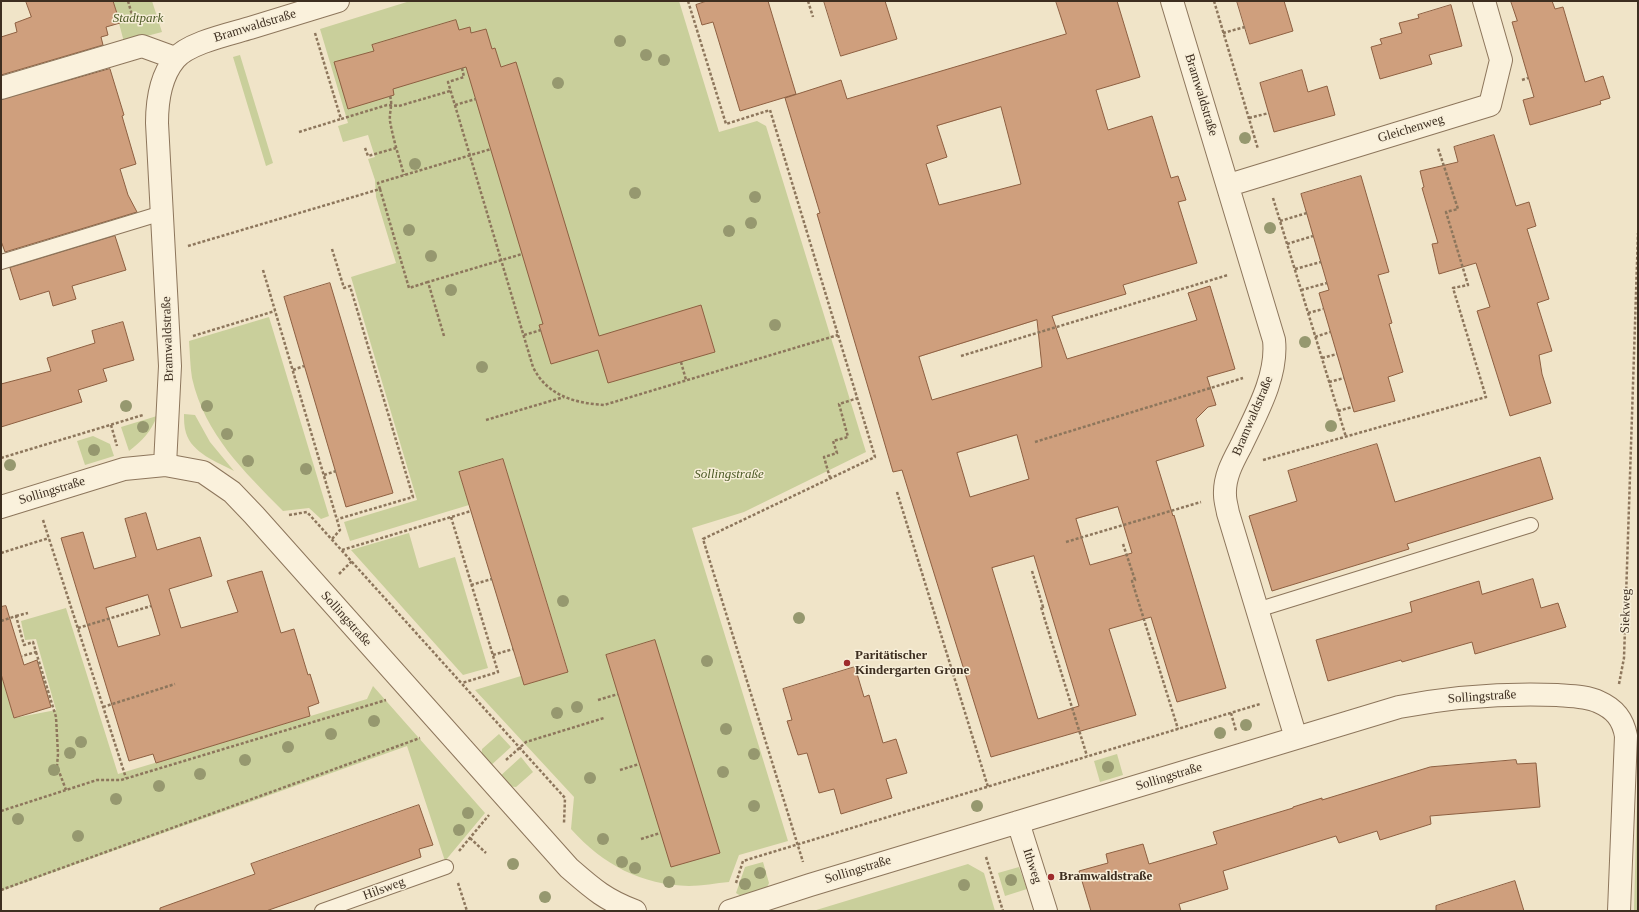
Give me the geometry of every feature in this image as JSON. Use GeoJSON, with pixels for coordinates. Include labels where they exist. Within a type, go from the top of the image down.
{"type":"FeatureCollection","features":[{"type":"Feature","properties":{"kind":"street","name":"Bramwaldstraße"},"geometry":{"type":"LineString","coordinates":[[165,465],[170,366],[157,106],[160,89],[166,72],[175,58],[202,43],[338,1]]}},
{"type":"Feature","properties":{"kind":"street","name":"Bramwaldstraße"},"geometry":{"type":"LineString","coordinates":[[1172,1],[1229,185],[1274,340],[1275,350],[1273,369],[1256,415],[1229,469],[1225,495],[1228,513],[1296,738]]}},
{"type":"Feature","properties":{"kind":"street","name":"Gleichenweg"},"geometry":{"type":"LineString","coordinates":[[1229,185],[1430,122],[1490,105],[1501,60],[1484,1]]}},
{"type":"Feature","properties":{"kind":"street"},"geometry":{"type":"LineString","coordinates":[[1,88],[142,46],[175,58]]}},
{"type":"Feature","properties":{"kind":"street","name":"Sollingstraße"},"geometry":{"type":"LineString","coordinates":[[1,507],[124,469],[165,465],[203,472],[232,492],[260,521],[444,729],[562,859],[595,891],[619,905],[635,911]]}},
{"type":"Feature","properties":{"kind":"street","name":"Sollingstraße"},"geometry":{"type":"LineString","coordinates":[[730,911],[810,885],[1399,707],[1432,700],[1510,694],[1576,696],[1598,701],[1613,710]]}},
{"type":"Feature","properties":{"kind":"street"},"geometry":{"type":"LineString","coordinates":[[1613,710],[1624,724],[1626,736],[1619,911]]}},
{"type":"Feature","properties":{"kind":"street","name":"Ithweg"},"geometry":{"type":"LineString","coordinates":[[1018,822],[1046,911]]}},
{"type":"Feature","properties":{"kind":"lane"},"geometry":{"type":"LineString","coordinates":[[1,262],[162,213]]}},
{"type":"Feature","properties":{"kind":"lane"},"geometry":{"type":"LineString","coordinates":[[1257,610],[1531,525]]}},
{"type":"Feature","properties":{"kind":"lane","name":"Hilsweg"},"geometry":{"type":"LineString","coordinates":[[322,911],[446,867]]}},
{"type":"Feature","properties":{"kind":"path"},"geometry":{"type":"LineString","coordinates":[[688,1],[726,124],[770,110],[875,456],[703,539],[810,885]]}},
{"type":"Feature","properties":{"kind":"path"},"geometry":{"type":"LineString","coordinates":[[808,1],[814,18]]}},
{"type":"Feature","properties":{"kind":"path"},"geometry":{"type":"LineString","coordinates":[[1214,1],[1346,437]]}},
{"type":"Feature","properties":{"kind":"path"},"geometry":{"type":"LineString","coordinates":[[308,10],[341,119]]}},
{"type":"Feature","properties":{"kind":"path"},"geometry":{"type":"LineString","coordinates":[[1223,33],[1245,27]]}},
{"type":"Feature","properties":{"kind":"path"},"geometry":{"type":"LineString","coordinates":[[462,68],[464,77],[448,82],[450,91],[537,376],[548,388],[564,397],[585,404],[604,405],[838,335]]}},
{"type":"Feature","properties":{"kind":"path"},"geometry":{"type":"LineString","coordinates":[[299,132],[387,105],[399,106],[450,91]]}},
{"type":"Feature","properties":{"kind":"path"},"geometry":{"type":"LineString","coordinates":[[390,96],[392,106],[390,115],[392,136],[404,175]]}},
{"type":"Feature","properties":{"kind":"path"},"geometry":{"type":"LineString","coordinates":[[455,105],[476,99]]}},
{"type":"Feature","properties":{"kind":"path"},"geometry":{"type":"LineString","coordinates":[[1249,118],[1269,113]]}},
{"type":"Feature","properties":{"kind":"path"},"geometry":{"type":"LineString","coordinates":[[1229,469],[1486,397],[1453,288],[1468,285],[1446,212],[1458,209],[1430,122]]}},
{"type":"Feature","properties":{"kind":"path"},"geometry":{"type":"LineString","coordinates":[[365,148],[368,156],[396,148]]}},
{"type":"Feature","properties":{"kind":"path"},"geometry":{"type":"LineString","coordinates":[[491,149],[378,183],[409,288],[522,254]]}},
{"type":"Feature","properties":{"kind":"path"},"geometry":{"type":"LineString","coordinates":[[165,253],[380,189]]}},
{"type":"Feature","properties":{"kind":"path"},"geometry":{"type":"LineString","coordinates":[[1280,221],[1307,213]]}},
{"type":"Feature","properties":{"kind":"path","name":"Siekweg"},"geometry":{"type":"LineString","coordinates":[[1613,710],[1624,658],[1638,233]]}},
{"type":"Feature","properties":{"kind":"path"},"geometry":{"type":"LineString","coordinates":[[1287,244],[1313,236]]}},
{"type":"Feature","properties":{"kind":"path"},"geometry":{"type":"LineString","coordinates":[[332,249],[344,288],[350,286],[413,497],[338,520]]}},
{"type":"Feature","properties":{"kind":"path"},"geometry":{"type":"LineString","coordinates":[[1295,269],[1321,262]]}},
{"type":"Feature","properties":{"kind":"path"},"geometry":{"type":"LineString","coordinates":[[961,356],[1253,268]]}},
{"type":"Feature","properties":{"kind":"path"},"geometry":{"type":"LineString","coordinates":[[263,270],[338,520],[340,530],[332,539]]}},
{"type":"Feature","properties":{"kind":"path"},"geometry":{"type":"LineString","coordinates":[[428,282],[444,336]]}},
{"type":"Feature","properties":{"kind":"path"},"geometry":{"type":"LineString","coordinates":[[1301,290],[1327,282]]}},
{"type":"Feature","properties":{"kind":"path"},"geometry":{"type":"LineString","coordinates":[[1308,313],[1323,309]]}},
{"type":"Feature","properties":{"kind":"path"},"geometry":{"type":"LineString","coordinates":[[169,343],[275,311]]}},
{"type":"Feature","properties":{"kind":"path"},"geometry":{"type":"LineString","coordinates":[[524,335],[541,330]]}},
{"type":"Feature","properties":{"kind":"path"},"geometry":{"type":"LineString","coordinates":[[1315,337],[1330,332]]}},
{"type":"Feature","properties":{"kind":"path"},"geometry":{"type":"LineString","coordinates":[[1322,358],[1337,354]]}},
{"type":"Feature","properties":{"kind":"path"},"geometry":{"type":"LineString","coordinates":[[681,362],[686,380]]}},
{"type":"Feature","properties":{"kind":"path"},"geometry":{"type":"LineString","coordinates":[[293,370],[304,366]]}},
{"type":"Feature","properties":{"kind":"path"},"geometry":{"type":"LineString","coordinates":[[1035,442],[1273,369]]}},
{"type":"Feature","properties":{"kind":"path"},"geometry":{"type":"LineString","coordinates":[[1329,382],[1344,378]]}},
{"type":"Feature","properties":{"kind":"path"},"geometry":{"type":"LineString","coordinates":[[486,420],[564,397]]}},
{"type":"Feature","properties":{"kind":"path"},"geometry":{"type":"LineString","coordinates":[[830,478],[824,457],[837,453],[833,441],[848,437],[839,404],[858,398]]}},
{"type":"Feature","properties":{"kind":"path"},"geometry":{"type":"LineString","coordinates":[[1,458],[168,407]]}},
{"type":"Feature","properties":{"kind":"path"},"geometry":{"type":"LineString","coordinates":[[1338,411],[1352,407]]}},
{"type":"Feature","properties":{"kind":"path"},"geometry":{"type":"LineString","coordinates":[[324,475],[336,471]]}},
{"type":"Feature","properties":{"kind":"path"},"geometry":{"type":"LineString","coordinates":[[897,492],[988,787]]}},
{"type":"Feature","properties":{"kind":"path"},"geometry":{"type":"LineString","coordinates":[[1066,542],[1225,495]]}},
{"type":"Feature","properties":{"kind":"path"},"geometry":{"type":"LineString","coordinates":[[36,496],[126,778]]}},
{"type":"Feature","properties":{"kind":"path"},"geometry":{"type":"LineString","coordinates":[[342,550],[471,511]]}},
{"type":"Feature","properties":{"kind":"path"},"geometry":{"type":"LineString","coordinates":[[260,521],[307,512],[565,798],[562,859]]}},
{"type":"Feature","properties":{"kind":"path"},"geometry":{"type":"LineString","coordinates":[[451,517],[498,672],[462,683]]}},
{"type":"Feature","properties":{"kind":"path"},"geometry":{"type":"LineString","coordinates":[[1,553],[50,538]]}},
{"type":"Feature","properties":{"kind":"path"},"geometry":{"type":"LineString","coordinates":[[1123,544],[1135,580],[1132,582],[1178,729]]}},
{"type":"Feature","properties":{"kind":"path"},"geometry":{"type":"LineString","coordinates":[[1032,571],[1043,607],[1041,607],[1087,756]]}},
{"type":"Feature","properties":{"kind":"path"},"geometry":{"type":"LineString","coordinates":[[471,585],[492,579]]}},
{"type":"Feature","properties":{"kind":"path"},"geometry":{"type":"LineString","coordinates":[[78,628],[151,606]]}},
{"type":"Feature","properties":{"kind":"path"},"geometry":{"type":"LineString","coordinates":[[1,621],[28,613]]}},
{"type":"Feature","properties":{"kind":"path"},"geometry":{"type":"LineString","coordinates":[[16,616],[24,645],[33,642],[56,718],[58,754],[57,766],[66,790]]}},
{"type":"Feature","properties":{"kind":"path"},"geometry":{"type":"LineString","coordinates":[[493,655],[513,649]]}},
{"type":"Feature","properties":{"kind":"path"},"geometry":{"type":"LineString","coordinates":[[22,656],[36,652]]}},
{"type":"Feature","properties":{"kind":"path"},"geometry":{"type":"LineString","coordinates":[[103,706],[175,684]]}},
{"type":"Feature","properties":{"kind":"path"},"geometry":{"type":"LineString","coordinates":[[1,811],[97,780],[121,780],[385,700],[408,688]]}},
{"type":"Feature","properties":{"kind":"path"},"geometry":{"type":"LineString","coordinates":[[598,700],[618,694]]}},
{"type":"Feature","properties":{"kind":"path"},"geometry":{"type":"LineString","coordinates":[[734,890],[743,861],[1283,697]]}},
{"type":"Feature","properties":{"kind":"path"},"geometry":{"type":"LineString","coordinates":[[488,777],[526,742],[604,718]]}},
{"type":"Feature","properties":{"kind":"path"},"geometry":{"type":"LineString","coordinates":[[1,890],[444,729]]}},
{"type":"Feature","properties":{"kind":"path"},"geometry":{"type":"LineString","coordinates":[[620,770],[639,764]]}},
{"type":"Feature","properties":{"kind":"path"},"geometry":{"type":"LineString","coordinates":[[456,854],[491,812]]}},
{"type":"Feature","properties":{"kind":"path"},"geometry":{"type":"LineString","coordinates":[[641,839],[660,833]]}},
{"type":"Feature","properties":{"kind":"path"},"geometry":{"type":"LineString","coordinates":[[979,834],[1003,911]]}},
{"type":"Feature","properties":{"kind":"path"},"geometry":{"type":"LineString","coordinates":[[470,838],[486,853]]}},
{"type":"Feature","properties":{"kind":"path"},"geometry":{"type":"LineString","coordinates":[[457,878],[467,911]]}},
{"type":"Feature","properties":{"kind":"green space","name":"Stadtpark"},"geometry":{"type":"Polygon","coordinates":[[[113,1],[152,1],[162,32],[124,42],[113,1]]]}},
{"type":"Feature","properties":{"kind":"green space"},"geometry":{"type":"Polygon","coordinates":[[[410,1],[679,1],[719,132],[757,121],[766,126],[866,452],[744,512],[692,528],[788,841],[739,855],[729,882],[689,886],[655,882],[624,871],[596,853],[571,829],[574,797],[475,690],[521,676],[524,685],[568,671],[503,459],[459,472],[469,505],[350,541],[344,522],[417,500],[351,277],[396,263],[376,197],[375,180],[368,159],[375,157],[368,135],[343,142],[338,126],[348,123],[320,29],[410,1]]]}},
{"type":"Feature","properties":{"kind":"green space"},"geometry":{"type":"Polygon","coordinates":[[[240,55],[273,163],[266,166],[233,57],[240,55]]]}},
{"type":"Feature","properties":{"kind":"green space"},"geometry":{"type":"Polygon","coordinates":[[[269,317],[329,516],[321,519],[309,508],[283,511],[240,466],[216,435],[206,417],[192,378],[189,341],[269,317]]]}},
{"type":"Feature","properties":{"kind":"green space"},"geometry":{"type":"Polygon","coordinates":[[[184,414],[195,415],[210,442],[234,471],[206,456],[194,446],[186,433],[184,426],[184,414]]]}},
{"type":"Feature","properties":{"kind":"green space"},"geometry":{"type":"Polygon","coordinates":[[[157,416],[146,436],[129,451],[121,427],[157,416]]]}},
{"type":"Feature","properties":{"kind":"green space"},"geometry":{"type":"Polygon","coordinates":[[[93,436],[110,444],[114,456],[85,465],[77,441],[93,436]]]}},
{"type":"Feature","properties":{"kind":"green space"},"geometry":{"type":"Polygon","coordinates":[[[409,533],[419,568],[455,557],[488,668],[463,675],[351,550],[409,533]]]}},
{"type":"Feature","properties":{"kind":"green space"},"geometry":{"type":"Polygon","coordinates":[[[66,608],[118,774],[367,699],[373,686],[485,813],[445,861],[407,746],[1,891],[1,674],[14,718],[56,710],[36,639],[25,640],[21,621],[66,608]]]}},
{"type":"Feature","properties":{"kind":"green space"},"geometry":{"type":"Polygon","coordinates":[[[499,734],[511,747],[488,768],[481,760],[482,749],[499,734]]]}},
{"type":"Feature","properties":{"kind":"green space"},"geometry":{"type":"Polygon","coordinates":[[[1117,754],[1123,775],[1100,782],[1094,761],[1117,754]]]}},
{"type":"Feature","properties":{"kind":"green space"},"geometry":{"type":"Polygon","coordinates":[[[1638,756],[1638,911],[1634,911],[1638,756]]]}},
{"type":"Feature","properties":{"kind":"green space"},"geometry":{"type":"Polygon","coordinates":[[[521,757],[533,772],[516,787],[505,786],[498,778],[521,757]]]}},
{"type":"Feature","properties":{"kind":"green space"},"geometry":{"type":"Polygon","coordinates":[[[763,862],[769,883],[765,892],[744,898],[736,893],[745,867],[763,862]]]}},
{"type":"Feature","properties":{"kind":"green space"},"geometry":{"type":"Polygon","coordinates":[[[968,864],[984,873],[995,911],[813,911],[968,864]]]}},
{"type":"Feature","properties":{"kind":"green space"},"geometry":{"type":"Polygon","coordinates":[[[1019,867],[1027,889],[1005,896],[998,873],[1019,867]]]}},
{"type":"Feature","properties":{"kind":"building"},"geometry":{"type":"Polygon","coordinates":[[[26,1],[113,1],[120,23],[106,27],[108,35],[101,37],[103,45],[1,75],[1,37],[17,32],[15,23],[31,17],[26,1]]]}},
{"type":"Feature","properties":{"kind":"building"},"geometry":{"type":"Polygon","coordinates":[[[707,1],[768,1],[796,94],[740,111],[713,22],[702,25],[696,5],[707,1]]]}},
{"type":"Feature","properties":{"kind":"building"},"geometry":{"type":"Polygon","coordinates":[[[824,1],[885,1],[897,39],[841,56],[824,1]]]}},
{"type":"Feature","properties":{"kind":"building"},"geometry":{"type":"Polygon","coordinates":[[[1056,1],[1117,1],[1140,77],[1096,90],[1108,130],[1152,116],[1171,178],[1178,176],[1186,200],[1178,202],[1197,263],[1123,285],[1126,294],[1052,316],[1067,359],[1197,320],[1188,293],[1210,286],[1235,369],[1207,377],[1216,405],[1208,407],[1196,419],[1204,446],[1156,461],[1173,516],[1174,515],[1226,688],[1177,702],[1151,617],[1109,629],[1136,715],[991,757],[902,470],[893,472],[817,214],[820,213],[785,98],[841,80],[847,99],[1066,34],[1056,1]],[[1001,107],[937,126],[947,157],[926,164],[939,205],[1021,184],[1001,107]],[[1037,320],[919,357],[932,400],[1042,367],[1037,320]],[[1017,435],[957,453],[970,497],[1029,479],[1017,435]],[[1118,507],[1076,519],[1090,565],[1132,553],[1118,507]],[[1034,556],[992,568],[1038,719],[1079,706],[1034,556]]]}},
{"type":"Feature","properties":{"kind":"building"},"geometry":{"type":"Polygon","coordinates":[[[1237,1],[1284,1],[1293,31],[1250,44],[1237,1]]]}},
{"type":"Feature","properties":{"kind":"building"},"geometry":{"type":"Polygon","coordinates":[[[1511,1],[1552,1],[1555,9],[1563,7],[1585,82],[1603,76],[1610,98],[1600,101],[1601,104],[1530,125],[1523,100],[1534,97],[1512,22],[1517,21],[1511,1]]]}},
{"type":"Feature","properties":{"kind":"building"},"geometry":{"type":"Polygon","coordinates":[[[1451,5],[1462,46],[1429,55],[1432,64],[1380,79],[1371,47],[1382,44],[1380,39],[1402,33],[1399,23],[1419,18],[1418,15],[1451,5]]]}},
{"type":"Feature","properties":{"kind":"building"},"geometry":{"type":"Polygon","coordinates":[[[456,20],[459,30],[470,27],[471,33],[486,29],[492,49],[495,48],[501,67],[516,62],[599,336],[701,305],[715,352],[608,383],[598,350],[551,364],[539,325],[543,324],[466,67],[393,89],[394,95],[348,109],[334,62],[374,51],[372,45],[456,20]]]}},
{"type":"Feature","properties":{"kind":"building"},"geometry":{"type":"Polygon","coordinates":[[[110,69],[124,115],[122,116],[136,164],[120,169],[128,195],[137,212],[5,252],[1,241],[1,100],[110,69]]]}},
{"type":"Feature","properties":{"kind":"building"},"geometry":{"type":"Polygon","coordinates":[[[1302,70],[1308,92],[1327,86],[1335,115],[1274,132],[1260,83],[1302,70]]]}},
{"type":"Feature","properties":{"kind":"building"},"geometry":{"type":"Polygon","coordinates":[[[1494,135],[1516,206],[1529,202],[1536,226],[1527,229],[1549,299],[1537,303],[1552,351],[1539,355],[1542,374],[1551,403],[1510,416],[1477,311],[1490,307],[1476,263],[1439,274],[1432,244],[1438,243],[1422,188],[1424,187],[1420,171],[1458,162],[1454,147],[1494,135]]]}},
{"type":"Feature","properties":{"kind":"building"},"geometry":{"type":"Polygon","coordinates":[[[1361,176],[1389,272],[1378,275],[1392,323],[1389,324],[1403,372],[1388,377],[1395,401],[1354,412],[1319,293],[1329,290],[1301,194],[1361,176]]]}},
{"type":"Feature","properties":{"kind":"building"},"geometry":{"type":"Polygon","coordinates":[[[115,236],[126,270],[72,286],[76,299],[53,306],[49,291],[20,300],[10,268],[115,236]]]}},
{"type":"Feature","properties":{"kind":"building"},"geometry":{"type":"Polygon","coordinates":[[[330,283],[393,493],[346,507],[284,297],[330,283]]]}},
{"type":"Feature","properties":{"kind":"building"},"geometry":{"type":"Polygon","coordinates":[[[123,322],[134,360],[103,369],[107,381],[78,390],[82,402],[1,427],[1,384],[51,371],[47,358],[95,343],[92,331],[123,322]]]}},
{"type":"Feature","properties":{"kind":"building"},"geometry":{"type":"Polygon","coordinates":[[[1377,444],[1395,502],[1540,457],[1553,499],[1407,544],[1409,549],[1272,591],[1249,516],[1297,501],[1288,471],[1377,444]]]}},
{"type":"Feature","properties":{"kind":"building"},"geometry":{"type":"Polygon","coordinates":[[[503,459],[568,672],[524,685],[459,472],[503,459]]]}},
{"type":"Feature","properties":{"kind":"building"},"geometry":{"type":"Polygon","coordinates":[[[146,513],[157,550],[200,537],[212,576],[169,589],[181,628],[238,612],[227,581],[262,571],[281,633],[294,629],[308,675],[310,674],[319,703],[308,707],[310,716],[156,763],[153,754],[129,761],[61,538],[83,532],[94,569],[136,557],[125,519],[146,513]],[[148,595],[106,608],[118,647],[160,635],[148,595]]]}},
{"type":"Feature","properties":{"kind":"building"},"geometry":{"type":"Polygon","coordinates":[[[1533,579],[1541,608],[1558,603],[1566,627],[1475,654],[1472,642],[1328,681],[1316,640],[1412,612],[1410,602],[1479,581],[1482,594],[1533,579]]]}},
{"type":"Feature","properties":{"kind":"building"},"geometry":{"type":"Polygon","coordinates":[[[6,606],[24,665],[37,660],[51,707],[14,718],[1,674],[1,607],[6,606]]]}},
{"type":"Feature","properties":{"kind":"building"},"geometry":{"type":"Polygon","coordinates":[[[655,640],[720,853],[671,867],[606,655],[655,640]]]}},
{"type":"Feature","properties":{"kind":"building"},"geometry":{"type":"Polygon","coordinates":[[[855,667],[864,697],[869,695],[883,743],[896,739],[907,773],[886,779],[892,798],[841,814],[834,789],[819,793],[807,753],[798,755],[787,721],[792,720],[783,689],[855,667]]]}},
{"type":"Feature","properties":{"kind":"building"},"geometry":{"type":"Polygon","coordinates":[[[1516,760],[1517,764],[1536,763],[1540,807],[1430,816],[1431,824],[1380,840],[1377,831],[1339,843],[1336,836],[1223,871],[1228,889],[1179,904],[1181,911],[1091,911],[1079,871],[1108,863],[1106,854],[1143,844],[1149,864],[1217,844],[1213,832],[1322,798],[1322,800],[1430,767],[1516,760]]]}},
{"type":"Feature","properties":{"kind":"building"},"geometry":{"type":"Polygon","coordinates":[[[419,805],[433,845],[419,849],[421,857],[266,911],[160,911],[160,908],[255,874],[251,864],[419,805]]]}},
{"type":"Feature","properties":{"kind":"building"},"geometry":{"type":"Polygon","coordinates":[[[1515,881],[1524,911],[1436,911],[1436,906],[1515,881]]]}},
{"type":"Feature","properties":{"kind":"place","name":"Paritätischer Kindergarten Grone"},"geometry":{"type":"Point","coordinates":[847,663]}},
{"type":"Feature","properties":{"kind":"place","name":"Bramwaldstraße"},"geometry":{"type":"Point","coordinates":[1051,877]}}]}
